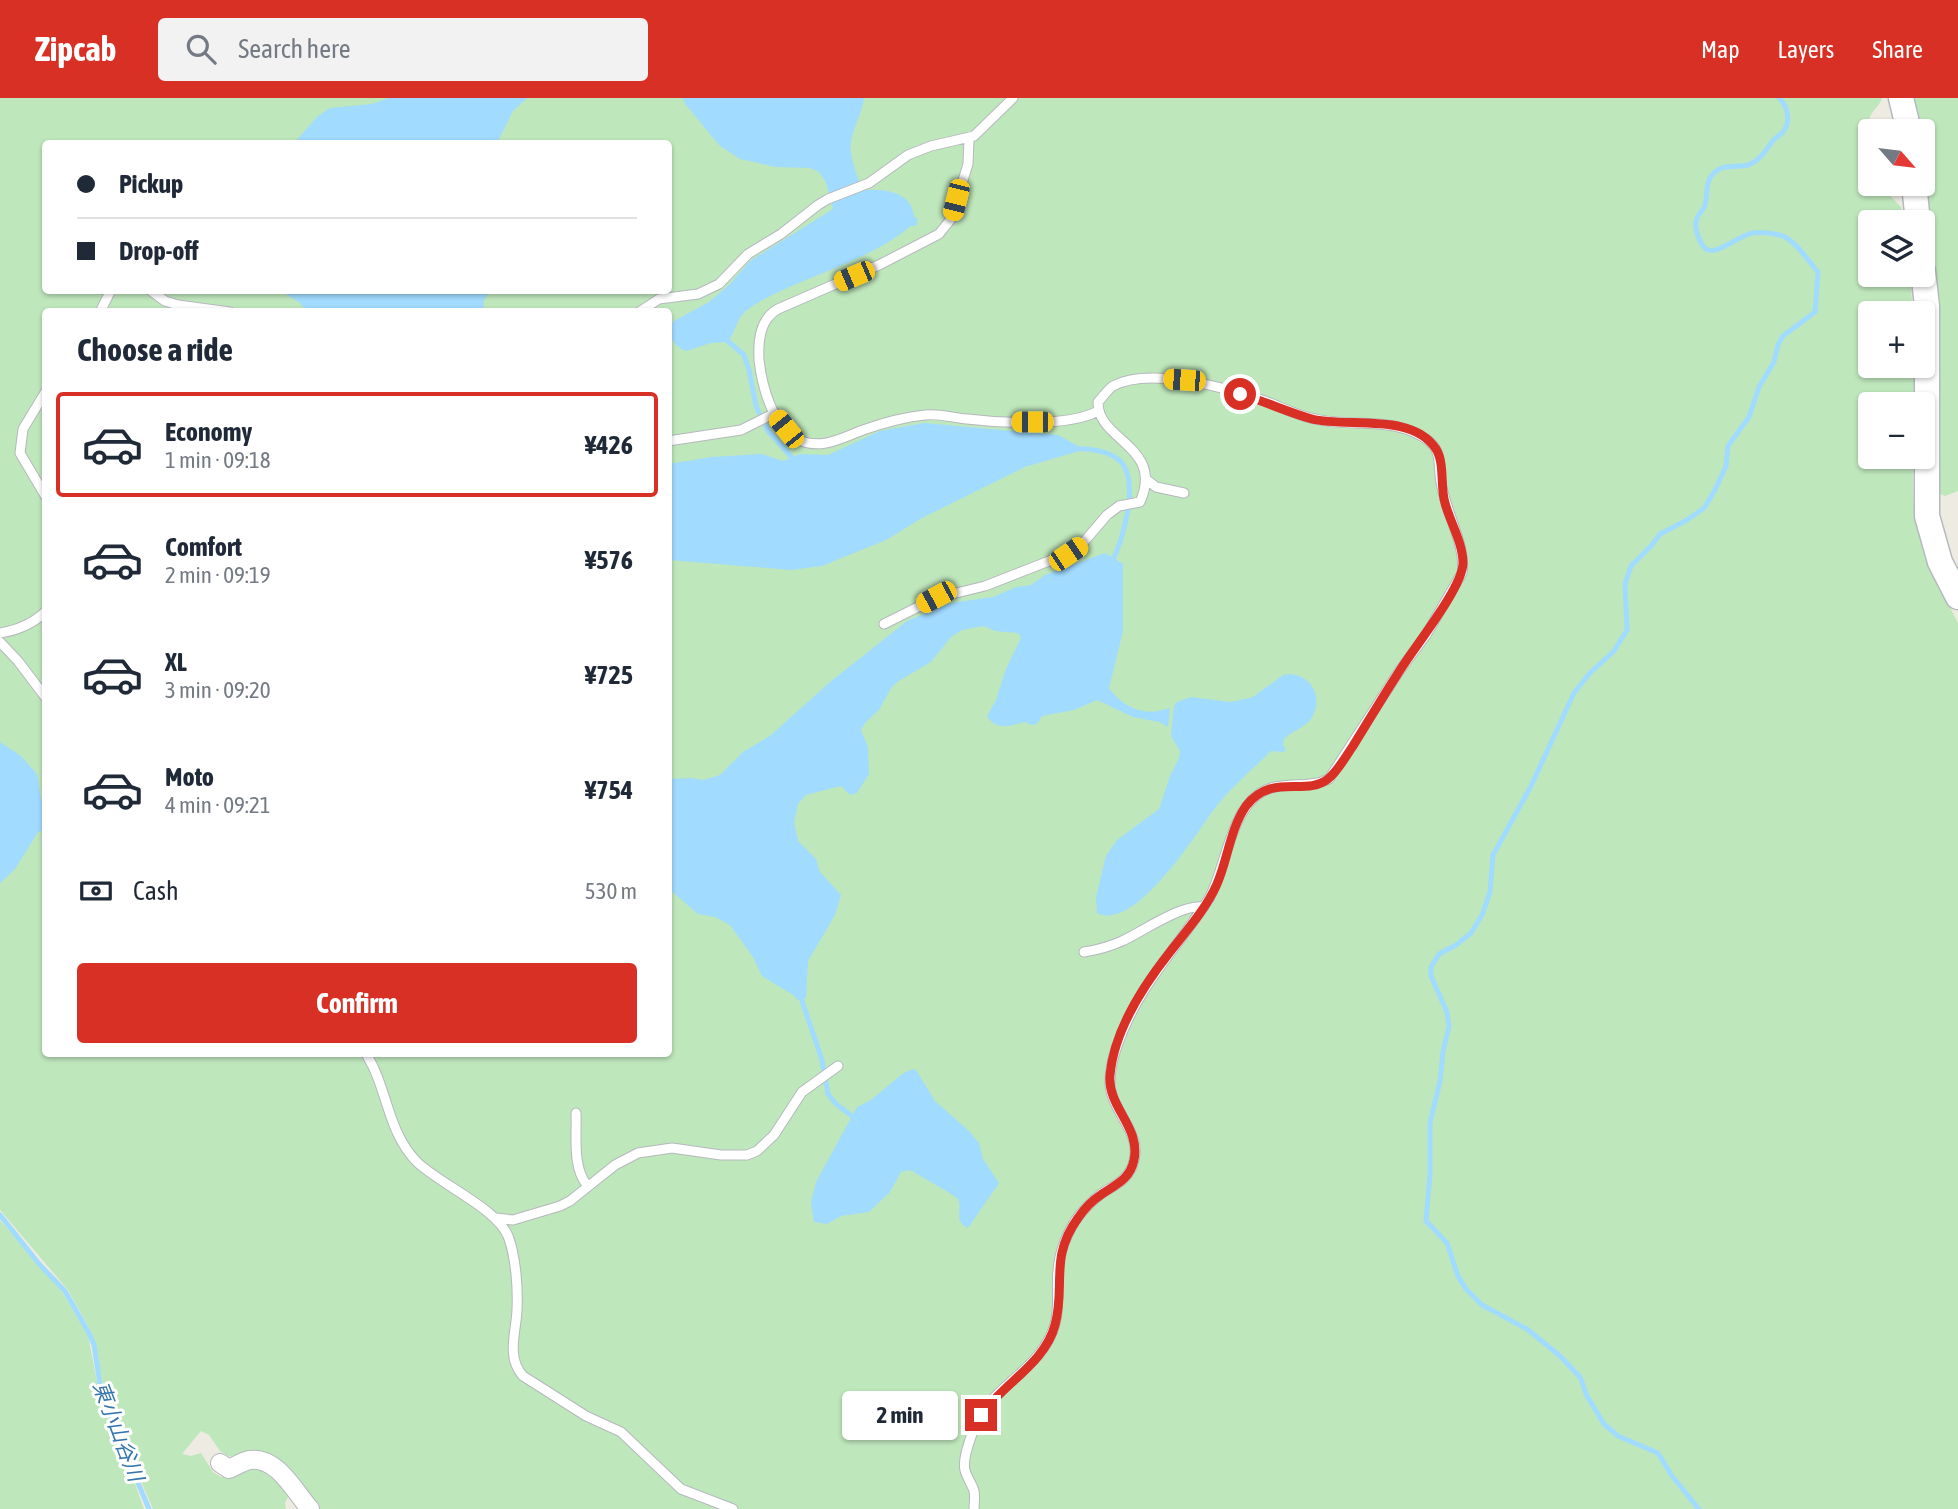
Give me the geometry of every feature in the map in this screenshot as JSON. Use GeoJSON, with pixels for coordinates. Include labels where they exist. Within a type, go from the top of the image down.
{"type":"FeatureCollection","features":[{"type":"Feature","properties":{"kind":"main road"},"geometry":{"type":"LineString","coordinates":[[1901,98],[1906,119]]}},
{"type":"Feature","properties":{"kind":"main road"},"geometry":{"type":"LineString","coordinates":[[1925,287],[1927,516],[1940,562],[1958,597]]}},
{"type":"Feature","properties":{"kind":"street"},"geometry":{"type":"LineString","coordinates":[[220,1463],[229,1469],[248,1460],[260,1460],[272,1466],[310,1509]]}},
{"type":"Feature","properties":{"kind":"lane"},"geometry":{"type":"LineString","coordinates":[[645,308],[659,299],[698,294],[719,284],[748,254],[781,234],[828,199],[874,180],[908,155],[931,146],[969,139],[1013,98]]}},
{"type":"Feature","properties":{"kind":"lane"},"geometry":{"type":"LineString","coordinates":[[969,139],[968,164],[951,219],[939,234],[879,265],[778,309],[766,319],[759,340],[760,361],[772,415],[797,438],[820,444],[905,418],[925,415],[1032,422],[1075,419],[1098,411]]}},
{"type":"Feature","properties":{"kind":"lane"},"geometry":{"type":"LineString","coordinates":[[155,294],[165,301],[200,308]]}},
{"type":"Feature","properties":{"kind":"lane"},"geometry":{"type":"LineString","coordinates":[[884,624],[936,597],[985,586],[1068,554],[1083,543],[1107,515],[1119,506],[1140,502],[1146,479],[1139,457],[1104,421],[1098,411],[1098,402],[1114,386],[1150,378],[1184,380],[1262,400],[1313,419],[1389,424],[1417,434],[1434,446],[1439,455],[1442,495],[1462,551],[1462,573],[1426,635],[1329,779],[1319,784],[1269,788],[1254,797],[1236,824],[1218,883],[1204,907],[1147,983],[1122,1031],[1112,1064],[1110,1086],[1114,1099],[1133,1133],[1133,1163],[1126,1177],[1102,1194],[1077,1219],[1061,1253],[1055,1324],[1049,1340],[1038,1355],[990,1401],[972,1433],[964,1469],[973,1488],[974,1509]]}},
{"type":"Feature","properties":{"kind":"lane"},"geometry":{"type":"LineString","coordinates":[[42,398],[23,429],[20,453],[42,489]]}},
{"type":"Feature","properties":{"kind":"lane"},"geometry":{"type":"LineString","coordinates":[[672,440],[727,433],[753,425],[772,415]]}},
{"type":"Feature","properties":{"kind":"lane"},"geometry":{"type":"LineString","coordinates":[[1146,479],[1156,487],[1184,493]]}},
{"type":"Feature","properties":{"kind":"lane"},"geometry":{"type":"LineString","coordinates":[[0,633],[36,621],[42,615]]}},
{"type":"Feature","properties":{"kind":"lane"},"geometry":{"type":"LineString","coordinates":[[0,642],[42,692]]}},
{"type":"Feature","properties":{"kind":"lane"},"geometry":{"type":"LineString","coordinates":[[1084,952],[1119,943],[1185,909],[1204,907]]}},
{"type":"Feature","properties":{"kind":"lane"},"geometry":{"type":"LineString","coordinates":[[368,1057],[402,1144],[440,1180],[503,1225],[509,1239],[515,1278],[517,1310],[513,1349],[516,1369],[586,1416],[621,1432],[681,1489],[733,1509]]}},
{"type":"Feature","properties":{"kind":"lane"},"geometry":{"type":"LineString","coordinates":[[495,1218],[513,1220],[560,1206],[615,1165],[638,1153],[672,1148],[735,1156],[757,1152],[774,1135],[802,1092],[838,1066]]}},
{"type":"Feature","properties":{"kind":"lane"},"geometry":{"type":"LineString","coordinates":[[576,1113],[577,1157],[587,1185]]}},
{"type":"Feature","properties":{"kind":"green space"},"geometry":{"type":"Polygon","coordinates":[[[0,98],[1882,98],[1869,119],[1858,119],[1858,196],[1890,196],[1901,210],[1858,210],[1858,287],[1911,287],[1912,301],[1858,301],[1858,378],[1914,378],[1914,392],[1858,392],[1858,469],[1913,469],[1914,501],[1920,540],[1958,623],[1958,1509],[318,1509],[283,1470],[228,1456],[220,1451],[209,1435],[201,1431],[182,1454],[191,1456],[201,1453],[213,1472],[221,1477],[264,1469],[290,1493],[285,1503],[286,1509],[153,1509],[106,1400],[92,1333],[68,1290],[0,1210],[0,98]]]}},
{"type":"Feature","properties":{"kind":"green space"},"geometry":{"type":"Polygon","coordinates":[[[1911,98],[1958,98],[1958,491],[1945,496],[1940,494],[1934,483],[1935,301],[1932,287],[1935,287],[1935,210],[1926,210],[1925,196],[1936,196],[1936,119],[1915,119],[1911,98]]]}},
{"type":"Feature","properties":{"kind":"green space"},"geometry":{"type":"Polygon","coordinates":[[[0,1220],[63,1293],[88,1335],[101,1402],[144,1509],[0,1509],[0,1220]]]}},
{"type":"Feature","properties":{"kind":"water"},"geometry":{"type":"Polygon","coordinates":[[[389,98],[527,98],[513,111],[498,140],[297,140],[318,116],[330,108],[372,104],[389,98]]]}},
{"type":"Feature","properties":{"kind":"water"},"geometry":{"type":"Polygon","coordinates":[[[682,98],[864,98],[851,141],[851,153],[862,190],[887,191],[902,196],[912,208],[914,217],[918,218],[916,226],[911,226],[870,252],[757,303],[742,315],[727,342],[711,343],[686,351],[682,349],[672,338],[674,321],[709,302],[730,284],[750,261],[833,209],[826,182],[819,172],[810,168],[776,167],[740,159],[720,146],[682,98]]]}},
{"type":"Feature","properties":{"kind":"water"},"geometry":{"type":"Polygon","coordinates":[[[285,294],[488,294],[483,308],[304,308],[285,294]]]}},
{"type":"Feature","properties":{"kind":"water"},"geometry":{"type":"Polygon","coordinates":[[[924,423],[1058,435],[1078,446],[1076,452],[1025,467],[922,518],[886,540],[822,566],[791,570],[672,560],[672,464],[712,457],[762,454],[783,461],[800,454],[828,455],[880,431],[924,423]]]}},
{"type":"Feature","properties":{"kind":"water"},"geometry":{"type":"Polygon","coordinates":[[[1105,553],[1123,564],[1123,631],[1109,688],[1128,706],[1136,709],[1152,712],[1170,708],[1168,727],[1159,722],[1133,717],[1097,700],[1074,710],[1042,716],[1037,724],[1025,722],[999,726],[987,716],[1021,638],[1018,633],[995,631],[984,626],[962,630],[951,637],[931,662],[891,688],[879,710],[865,723],[861,730],[868,747],[869,774],[857,793],[850,795],[841,786],[806,795],[798,804],[794,822],[798,841],[816,859],[820,872],[841,895],[835,915],[808,961],[806,998],[798,1000],[762,976],[753,957],[730,925],[715,917],[698,914],[672,892],[672,779],[703,780],[720,775],[743,752],[770,736],[830,682],[907,621],[951,603],[993,597],[1016,587],[1031,585],[1045,575],[1105,553]]]}},
{"type":"Feature","properties":{"kind":"water"},"geometry":{"type":"Polygon","coordinates":[[[1290,674],[1305,679],[1314,690],[1316,704],[1311,719],[1284,739],[1284,752],[1271,751],[1224,797],[1165,876],[1147,894],[1130,908],[1113,915],[1097,913],[1096,897],[1106,856],[1117,840],[1159,809],[1179,758],[1180,751],[1171,736],[1174,706],[1177,702],[1191,697],[1230,702],[1241,700],[1253,697],[1283,675],[1290,674]]]}},
{"type":"Feature","properties":{"kind":"water"},"geometry":{"type":"Polygon","coordinates":[[[0,742],[21,756],[37,774],[42,801],[42,831],[38,832],[15,869],[0,883],[0,742]]]}},
{"type":"Feature","properties":{"kind":"water"},"geometry":{"type":"Polygon","coordinates":[[[913,1069],[935,1101],[979,1143],[983,1159],[999,1183],[968,1228],[961,1222],[958,1199],[910,1170],[901,1172],[890,1192],[869,1212],[841,1216],[827,1224],[814,1222],[811,1202],[816,1182],[857,1107],[913,1069]]]}},
{"type":"Feature","properties":{"kind":"waterway"},"geometry":{"type":"LineString","coordinates":[[1699,1509],[1672,1476],[1658,1453],[1618,1436],[1604,1424],[1587,1396],[1580,1377],[1560,1356],[1527,1329],[1482,1305],[1466,1289],[1458,1276],[1447,1243],[1426,1221],[1430,1175],[1430,1123],[1449,1026],[1447,1012],[1431,976],[1431,967],[1439,954],[1471,933],[1482,915],[1490,892],[1493,855],[1530,788],[1574,693],[1590,673],[1614,651],[1627,630],[1625,584],[1631,566],[1660,534],[1704,508],[1726,466],[1728,446],[1749,417],[1759,387],[1774,362],[1783,336],[1815,312],[1818,272],[1790,240],[1773,234],[1753,233],[1721,248],[1709,250],[1703,245],[1696,229],[1696,221],[1706,201],[1710,177],[1725,167],[1752,164],[1783,132],[1787,124],[1787,114],[1785,105],[1779,98]]}},
{"type":"Feature","properties":{"kind":"waterway"},"geometry":{"type":"LineString","coordinates":[[723,337],[744,355],[756,406],[768,431],[795,461]]}},
{"type":"Feature","properties":{"kind":"waterway"},"geometry":{"type":"LineString","coordinates":[[1071,449],[1112,455],[1122,463],[1127,472],[1127,513],[1111,563]]}},
{"type":"Feature","properties":{"kind":"waterway"},"geometry":{"type":"LineString","coordinates":[[800,995],[822,1060],[828,1094],[852,1116]]}},
{"type":"Feature","properties":{"kind":"waterway","name":"東小山谷川"},"geometry":{"type":"LineString","coordinates":[[0,1215],[65,1291],[89,1333],[94,1345],[102,1397],[149,1509]]}},
{"type":"Feature","properties":{"kind":"route"},"geometry":{"type":"LineString","coordinates":[[981,1415],[990,1401],[1017,1377],[1049,1340],[1055,1324],[1058,1271],[1067,1236],[1088,1206],[1119,1184],[1133,1163],[1133,1133],[1114,1099],[1110,1086],[1110,1072],[1122,1031],[1142,991],[1200,914],[1218,883],[1236,824],[1244,809],[1254,797],[1269,788],[1319,784],[1329,779],[1426,635],[1462,573],[1462,551],[1442,495],[1439,455],[1428,440],[1389,424],[1313,419],[1240,394]]}}]}
